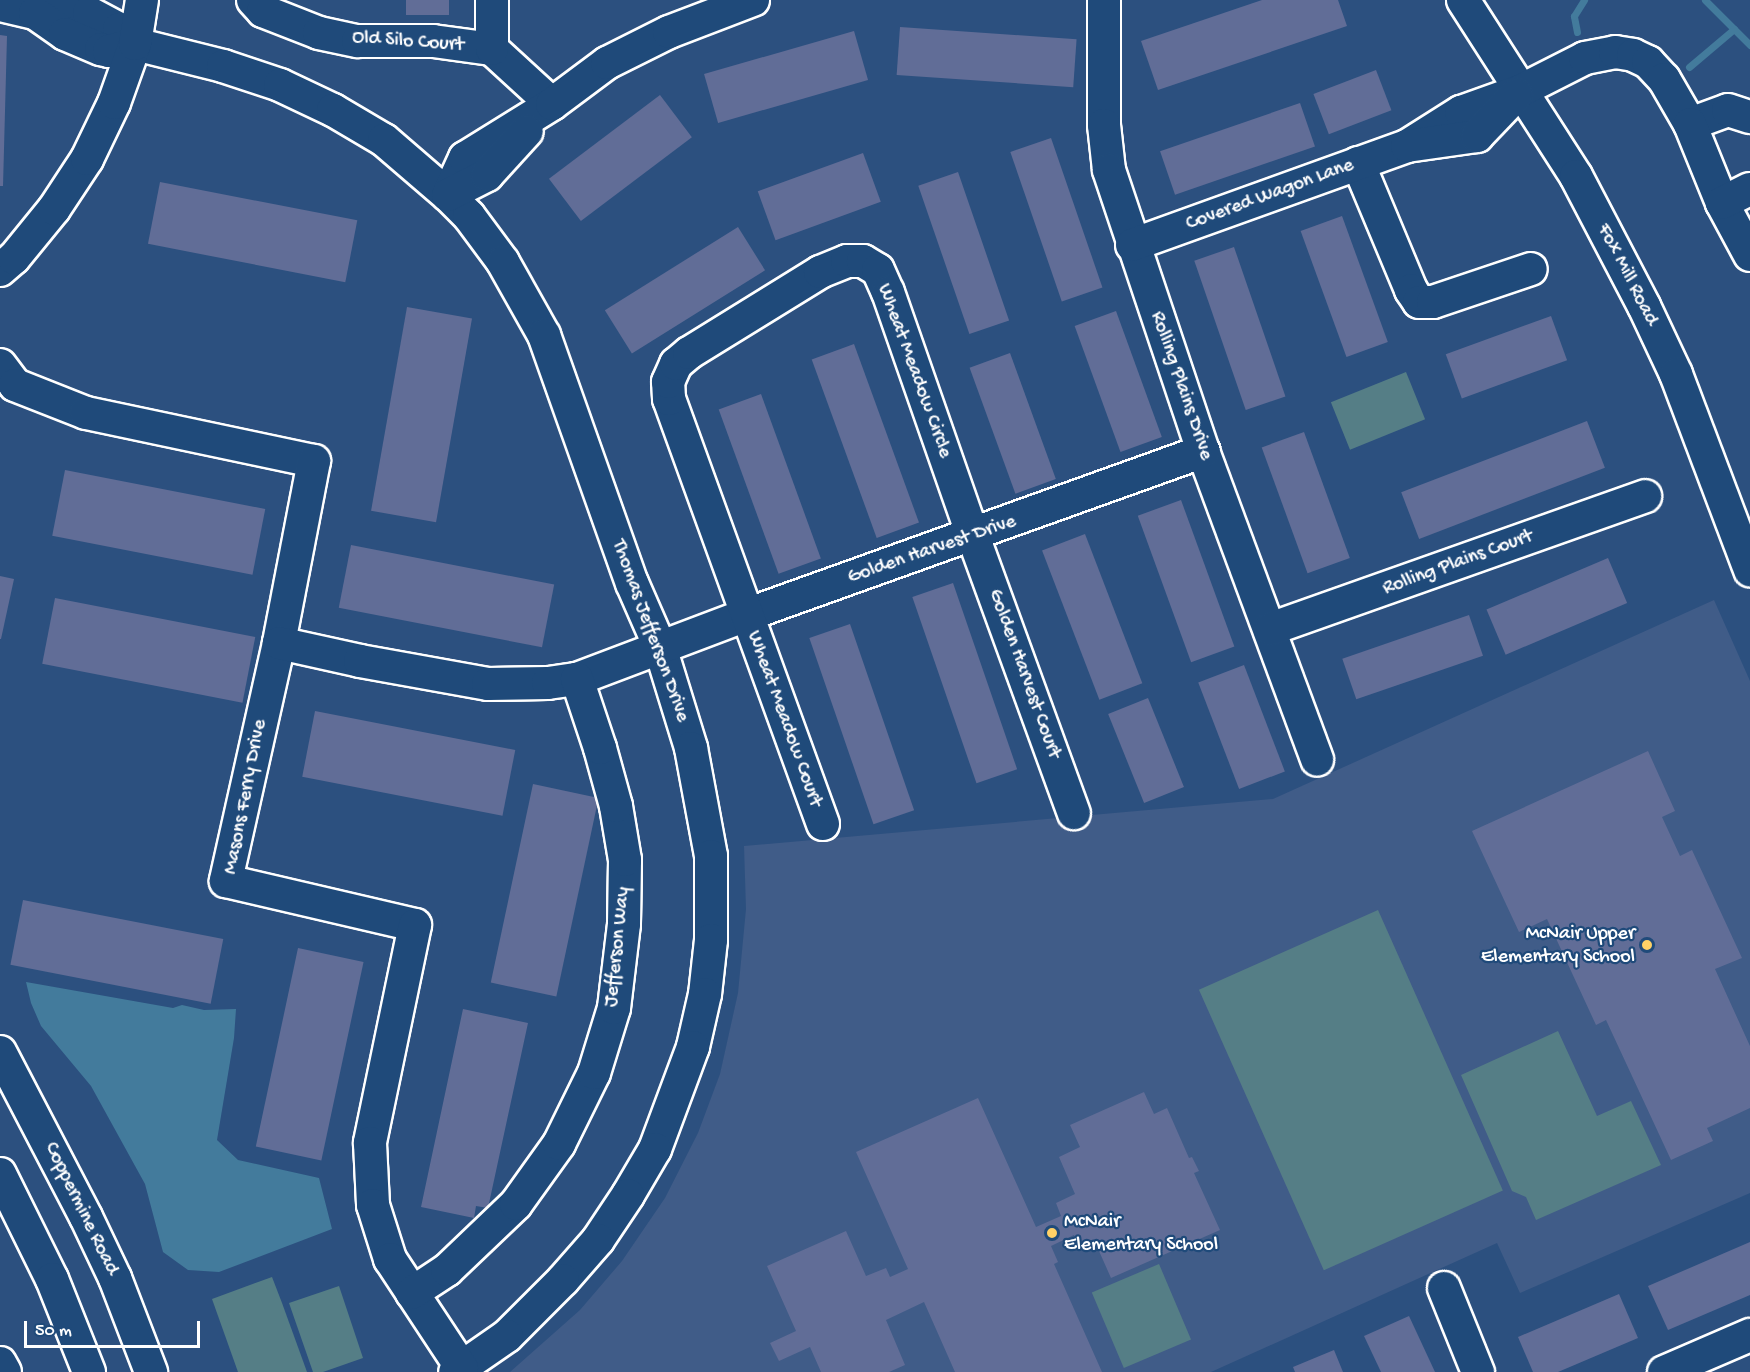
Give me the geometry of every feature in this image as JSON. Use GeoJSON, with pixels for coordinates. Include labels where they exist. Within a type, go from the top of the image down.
{"type":"FeatureCollection","features":[{"type":"Feature","properties":{"kind":"street"},"geometry":{"type":"LineString","coordinates":[[0,270],[14,258],[54,208],[87,159],[114,103],[135,44],[142,0]]}},
{"type":"Feature","properties":{"kind":"street","name":"Old Silo Court"},"geometry":{"type":"LineString","coordinates":[[253,0],[263,12],[319,33],[358,41],[433,41],[492,50],[552,104]]}},
{"type":"Feature","properties":{"kind":"street"},"geometry":{"type":"LineString","coordinates":[[492,0],[492,50]]}},
{"type":"Feature","properties":{"kind":"street","name":"Rolling Plains Drive"},"geometry":{"type":"LineString","coordinates":[[1104,0],[1104,125],[1109,170],[1132,245],[1203,452],[1317,760]]}},
{"type":"Feature","properties":{"kind":"street","name":"Fox Mill Road"},"geometry":{"type":"LineString","coordinates":[[1463,0],[1575,176],[1644,306],[1676,374],[1732,529],[1750,570]]}},
{"type":"Feature","properties":{"kind":"street"},"geometry":{"type":"LineString","coordinates":[[448,195],[465,158],[552,104],[607,63],[669,32],[745,1]]}},
{"type":"Feature","properties":{"kind":"street"},"geometry":{"type":"LineString","coordinates":[[0,5],[35,6],[65,34],[101,49],[110,51],[135,44]]}},
{"type":"Feature","properties":{"kind":"street","name":"Thomas Jefferson Drive"},"geometry":{"type":"LineString","coordinates":[[135,44],[252,75],[333,110],[384,140],[469,216],[503,262],[544,335],[633,583],[660,647],[691,748],[711,856],[711,940],[705,994],[693,1047],[655,1149],[631,1191],[598,1240],[563,1280],[507,1336],[458,1370]]}},
{"type":"Feature","properties":{"kind":"street","name":"Covered Wagon Lane"},"geometry":{"type":"LineString","coordinates":[[1132,245],[1407,146],[1477,136],[1520,91],[1585,58],[1615,52],[1633,55],[1648,62],[1664,79],[1690,124],[1722,203],[1750,255]]}},
{"type":"Feature","properties":{"kind":"street"},"geometry":{"type":"LineString","coordinates":[[1690,124],[1728,110],[1750,117]]}},
{"type":"Feature","properties":{"kind":"street"},"geometry":{"type":"LineString","coordinates":[[1358,163],[1410,290],[1419,302],[1432,302],[1531,269]]}},
{"type":"Feature","properties":{"kind":"street"},"geometry":{"type":"LineString","coordinates":[[1722,203],[1750,189]]}},
{"type":"Feature","properties":{"kind":"street","name":"Wheat Meadow Circle"},"geometry":{"type":"LineString","coordinates":[[746,615],[669,399],[668,382],[675,364],[689,353],[820,272],[847,261],[863,261],[878,270],[973,536]]}},
{"type":"Feature","properties":{"kind":"street","name":"Masons Ferry Drive"},"geometry":{"type":"LineString","coordinates":[[0,364],[15,385],[87,413],[314,461],[279,643],[226,881],[415,925],[370,1143],[373,1205],[390,1259],[458,1370]]}},
{"type":"Feature","properties":{"kind":"street","name":"Golden Harvest Drive"},"geometry":{"type":"LineString","coordinates":[[279,643],[360,661],[488,684],[548,683],[577,679],[746,615],[973,536],[1203,452]]}},
{"type":"Feature","properties":{"kind":"street","name":"Rolling Plains Court"},"geometry":{"type":"LineString","coordinates":[[1270,629],[1645,496]]}},
{"type":"Feature","properties":{"kind":"street","name":"Golden Harvest Court"},"geometry":{"type":"LineString","coordinates":[[973,536],[1074,813]]}},
{"type":"Feature","properties":{"kind":"street","name":"Wheat Meadow Court"},"geometry":{"type":"LineString","coordinates":[[746,615],[823,824]]}},
{"type":"Feature","properties":{"kind":"street","name":"Jefferson Way"},"geometry":{"type":"LineString","coordinates":[[412,1293],[447,1270],[516,1204],[559,1144],[594,1073],[614,1008],[624,924],[625,860],[603,758],[577,679]]}},
{"type":"Feature","properties":{"kind":"street","name":"Coppermine Road"},"geometry":{"type":"LineString","coordinates":[[0,1052],[86,1216],[115,1278],[151,1372]]}},
{"type":"Feature","properties":{"kind":"street"},"geometry":{"type":"LineString","coordinates":[[0,1174],[52,1279],[89,1372]]}},
{"type":"Feature","properties":{"kind":"street"},"geometry":{"type":"LineString","coordinates":[[1443,1288],[1478,1372]]}},
{"type":"Feature","properties":{"kind":"street"},"geometry":{"type":"LineString","coordinates":[[1677,1369],[1750,1335]]}},
{"type":"Feature","properties":{"kind":"street"},"geometry":{"type":"LineString","coordinates":[[0,1363],[5,1372]]}},
{"type":"Feature","properties":{"kind":"shaded area"},"geometry":{"type":"Polygon","coordinates":[[[1714,600],[1750,681],[1750,1193],[1520,1293],[1497,1243],[1211,1372],[510,1372],[580,1310],[622,1261],[665,1198],[698,1133],[720,1074],[738,993],[746,909],[744,846],[1273,799],[1714,600]]]}},
{"type":"Feature","properties":{"kind":"shaded area"},"geometry":{"type":"Polygon","coordinates":[[[26,982],[173,1008],[182,1005],[204,1010],[236,1009],[234,1038],[217,1140],[238,1160],[319,1178],[332,1229],[219,1272],[188,1270],[163,1252],[145,1184],[91,1086],[41,1026],[31,1003],[26,982]]]}},
{"type":"Feature","properties":{"kind":"green space"},"geometry":{"type":"Polygon","coordinates":[[[1406,372],[1425,419],[1350,450],[1331,402],[1406,372]]]}},
{"type":"Feature","properties":{"kind":"green space"},"geometry":{"type":"Polygon","coordinates":[[[1378,910],[1503,1190],[1324,1270],[1199,990],[1378,910]]]}},
{"type":"Feature","properties":{"kind":"green space"},"geometry":{"type":"Polygon","coordinates":[[[1558,1031],[1597,1116],[1631,1101],[1661,1165],[1536,1220],[1526,1197],[1512,1191],[1461,1075],[1558,1031]]]}},
{"type":"Feature","properties":{"kind":"green space"},"geometry":{"type":"Polygon","coordinates":[[[1159,1264],[1191,1339],[1124,1368],[1092,1293],[1159,1264]]]}},
{"type":"Feature","properties":{"kind":"green space"},"geometry":{"type":"Polygon","coordinates":[[[272,1277],[307,1372],[238,1372],[212,1299],[272,1277]]]}},
{"type":"Feature","properties":{"kind":"green space"},"geometry":{"type":"Polygon","coordinates":[[[339,1286],[363,1358],[323,1372],[313,1372],[289,1303],[339,1286]]]}},
{"type":"Feature","properties":{"kind":"building"},"geometry":{"type":"Polygon","coordinates":[[[406,0],[449,0],[449,15],[406,15],[406,0]]]}},
{"type":"Feature","properties":{"kind":"building"},"geometry":{"type":"Polygon","coordinates":[[[1262,0],[1338,0],[1347,26],[1158,90],[1141,41],[1262,0]]]}},
{"type":"Feature","properties":{"kind":"building"},"geometry":{"type":"Polygon","coordinates":[[[900,27],[1077,39],[1073,87],[897,75],[900,27]]]}},
{"type":"Feature","properties":{"kind":"building"},"geometry":{"type":"Polygon","coordinates":[[[854,31],[868,80],[718,123],[704,74],[854,31]]]}},
{"type":"Feature","properties":{"kind":"building"},"geometry":{"type":"Polygon","coordinates":[[[0,35],[7,36],[3,186],[0,186],[0,35]]]}},
{"type":"Feature","properties":{"kind":"building"},"geometry":{"type":"Polygon","coordinates":[[[1376,70],[1391,110],[1329,134],[1313,94],[1376,70]]]}},
{"type":"Feature","properties":{"kind":"building"},"geometry":{"type":"Polygon","coordinates":[[[660,95],[692,137],[581,221],[549,179],[660,95]]]}},
{"type":"Feature","properties":{"kind":"building"},"geometry":{"type":"Polygon","coordinates":[[[1300,103],[1315,146],[1175,195],[1160,151],[1300,103]]]}},
{"type":"Feature","properties":{"kind":"building"},"geometry":{"type":"Polygon","coordinates":[[[1051,138],[1102,287],[1062,301],[1010,152],[1051,138]]]}},
{"type":"Feature","properties":{"kind":"building"},"geometry":{"type":"Polygon","coordinates":[[[863,153],[881,202],[776,240],[758,191],[863,153]]]}},
{"type":"Feature","properties":{"kind":"building"},"geometry":{"type":"Polygon","coordinates":[[[958,172],[1009,320],[969,334],[918,186],[958,172]]]}},
{"type":"Feature","properties":{"kind":"building"},"geometry":{"type":"Polygon","coordinates":[[[160,182],[357,220],[345,282],[148,244],[160,182]]]}},
{"type":"Feature","properties":{"kind":"building"},"geometry":{"type":"Polygon","coordinates":[[[1342,216],[1388,342],[1346,357],[1301,231],[1342,216]]]}},
{"type":"Feature","properties":{"kind":"building"},"geometry":{"type":"Polygon","coordinates":[[[738,227],[765,270],[632,353],[605,310],[738,227]]]}},
{"type":"Feature","properties":{"kind":"building"},"geometry":{"type":"Polygon","coordinates":[[[1234,247],[1285,396],[1246,410],[1194,261],[1234,247]]]}},
{"type":"Feature","properties":{"kind":"building"},"geometry":{"type":"Polygon","coordinates":[[[407,307],[472,318],[436,522],[371,511],[407,307]]]}},
{"type":"Feature","properties":{"kind":"building"},"geometry":{"type":"Polygon","coordinates":[[[1116,311],[1162,437],[1120,452],[1075,326],[1116,311]]]}},
{"type":"Feature","properties":{"kind":"building"},"geometry":{"type":"Polygon","coordinates":[[[1551,316],[1567,360],[1462,398],[1446,354],[1551,316]]]}},
{"type":"Feature","properties":{"kind":"building"},"geometry":{"type":"Polygon","coordinates":[[[854,344],[919,523],[877,538],[812,359],[854,344]]]}},
{"type":"Feature","properties":{"kind":"building"},"geometry":{"type":"Polygon","coordinates":[[[1010,353],[1056,479],[1015,494],[970,368],[1010,353]]]}},
{"type":"Feature","properties":{"kind":"building"},"geometry":{"type":"Polygon","coordinates":[[[761,394],[821,558],[779,574],[719,409],[761,394]]]}},
{"type":"Feature","properties":{"kind":"building"},"geometry":{"type":"Polygon","coordinates":[[[1587,421],[1605,468],[1419,539],[1401,492],[1587,421]]]}},
{"type":"Feature","properties":{"kind":"building"},"geometry":{"type":"Polygon","coordinates":[[[1304,432],[1350,558],[1308,573],[1262,447],[1304,432]]]}},
{"type":"Feature","properties":{"kind":"building"},"geometry":{"type":"Polygon","coordinates":[[[65,470],[265,509],[252,575],[52,536],[65,470]]]}},
{"type":"Feature","properties":{"kind":"building"},"geometry":{"type":"Polygon","coordinates":[[[1181,500],[1234,647],[1191,662],[1138,516],[1181,500]]]}},
{"type":"Feature","properties":{"kind":"building"},"geometry":{"type":"Polygon","coordinates":[[[1085,534],[1142,683],[1099,700],[1042,550],[1085,534]]]}},
{"type":"Feature","properties":{"kind":"building"},"geometry":{"type":"Polygon","coordinates":[[[351,545],[554,584],[542,647],[339,608],[351,545]]]}},
{"type":"Feature","properties":{"kind":"building"},"geometry":{"type":"Polygon","coordinates":[[[1608,558],[1627,603],[1506,655],[1486,610],[1608,558]]]}},
{"type":"Feature","properties":{"kind":"building"},"geometry":{"type":"Polygon","coordinates":[[[0,576],[14,579],[1,639],[0,639],[0,576]]]}},
{"type":"Feature","properties":{"kind":"building"},"geometry":{"type":"Polygon","coordinates":[[[953,583],[1017,769],[976,783],[912,597],[953,583]]]}},
{"type":"Feature","properties":{"kind":"building"},"geometry":{"type":"Polygon","coordinates":[[[55,598],[255,637],[242,703],[42,664],[55,598]]]}},
{"type":"Feature","properties":{"kind":"building"},"geometry":{"type":"Polygon","coordinates":[[[1469,615],[1483,656],[1356,699],[1342,659],[1469,615]]]}},
{"type":"Feature","properties":{"kind":"building"},"geometry":{"type":"Polygon","coordinates":[[[850,624],[914,810],[873,824],[809,638],[850,624]]]}},
{"type":"Feature","properties":{"kind":"building"},"geometry":{"type":"Polygon","coordinates":[[[1244,665],[1285,771],[1239,789],[1198,683],[1244,665]]]}},
{"type":"Feature","properties":{"kind":"building"},"geometry":{"type":"Polygon","coordinates":[[[1148,698],[1184,787],[1144,803],[1108,714],[1148,698]]]}},
{"type":"Feature","properties":{"kind":"building"},"geometry":{"type":"Polygon","coordinates":[[[315,711],[515,750],[502,816],[302,777],[315,711]]]}},
{"type":"Feature","properties":{"kind":"building","name":"McNair Upper Elementary School"},"geometry":{"type":"Polygon","coordinates":[[[1648,751],[1675,811],[1662,817],[1680,856],[1692,850],[1742,958],[1715,969],[1750,1046],[1750,1108],[1707,1128],[1713,1141],[1671,1160],[1606,1020],[1596,1025],[1547,919],[1519,932],[1472,831],[1648,751]]]}},
{"type":"Feature","properties":{"kind":"building"},"geometry":{"type":"Polygon","coordinates":[[[533,784],[599,798],[556,996],[491,983],[533,784]]]}},
{"type":"Feature","properties":{"kind":"building"},"geometry":{"type":"Polygon","coordinates":[[[23,900],[223,939],[211,1004],[10,965],[23,900]]]}},
{"type":"Feature","properties":{"kind":"building"},"geometry":{"type":"Polygon","coordinates":[[[298,948],[364,962],[321,1160],[256,1147],[298,948]]]}},
{"type":"Feature","properties":{"kind":"building"},"geometry":{"type":"Polygon","coordinates":[[[463,1009],[528,1023],[488,1208],[476,1206],[474,1218],[421,1207],[463,1009]]]}},
{"type":"Feature","properties":{"kind":"building","name":"McNair Elementary School"},"geometry":{"type":"Polygon","coordinates":[[[1144,1092],[1154,1114],[1167,1108],[1189,1158],[1192,1157],[1199,1171],[1194,1173],[1220,1230],[1111,1278],[1095,1242],[1080,1249],[1074,1235],[1051,1246],[1058,1262],[1054,1264],[1102,1372],[955,1372],[924,1302],[886,1320],[905,1365],[889,1372],[821,1372],[810,1347],[779,1361],[770,1343],[796,1331],[767,1266],[846,1231],[866,1276],[886,1268],[890,1277],[908,1269],[856,1152],[978,1098],[1036,1227],[1061,1216],[1056,1203],[1075,1194],[1059,1157],[1080,1147],[1070,1125],[1144,1092]]]}},
{"type":"Feature","properties":{"kind":"building"},"geometry":{"type":"Polygon","coordinates":[[[1750,1242],[1750,1295],[1668,1330],[1648,1286],[1750,1242]]]}},
{"type":"Feature","properties":{"kind":"building"},"geometry":{"type":"Polygon","coordinates":[[[1619,1294],[1638,1338],[1558,1372],[1533,1372],[1518,1337],[1619,1294]]]}},
{"type":"Feature","properties":{"kind":"building"},"geometry":{"type":"Polygon","coordinates":[[[1409,1316],[1435,1372],[1381,1372],[1364,1336],[1409,1316]]]}},
{"type":"Feature","properties":{"kind":"building"},"geometry":{"type":"Polygon","coordinates":[[[1334,1350],[1343,1372],[1295,1372],[1293,1367],[1334,1350]]]}},
{"type":"Feature","properties":{"kind":"waterway"},"geometry":{"type":"LineString","coordinates":[[1577,32],[1574,16],[1584,0]]}},
{"type":"Feature","properties":{"kind":"waterway"},"geometry":{"type":"LineString","coordinates":[[1705,0],[1750,45]]}},
{"type":"Feature","properties":{"kind":"waterway"},"geometry":{"type":"LineString","coordinates":[[1689,67],[1734,29]]}},
{"type":"Feature","properties":{"kind":"place","name":"McNair Upper Elementary School"},"geometry":{"type":"Point","coordinates":[1647,945]}},
{"type":"Feature","properties":{"kind":"place","name":"McNair Elementary School"},"geometry":{"type":"Point","coordinates":[1052,1233]}}]}
